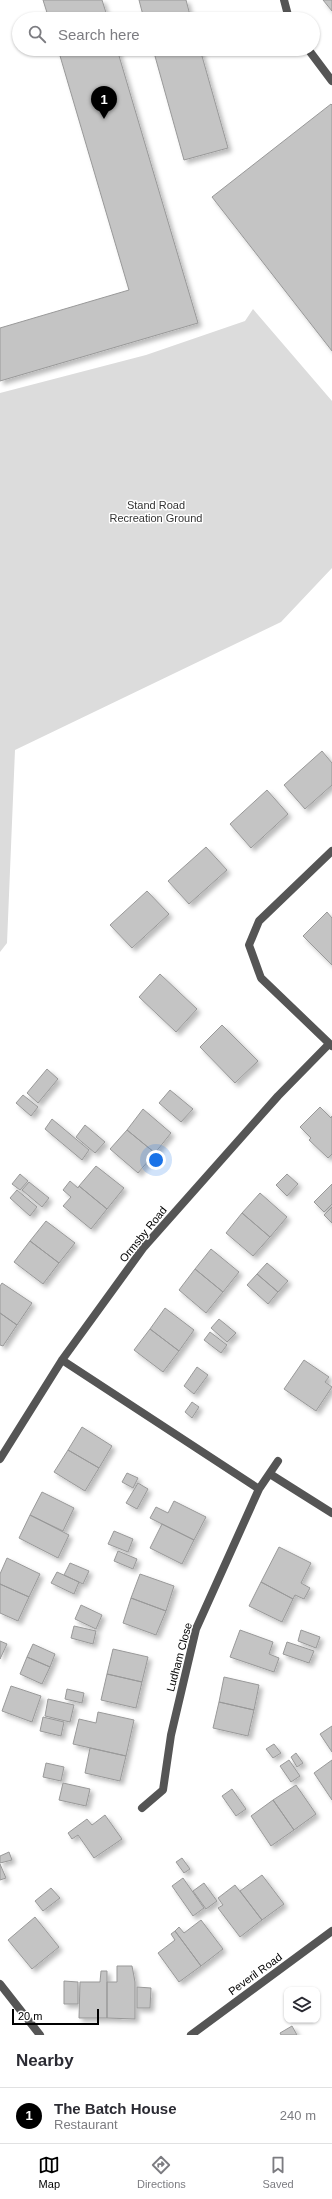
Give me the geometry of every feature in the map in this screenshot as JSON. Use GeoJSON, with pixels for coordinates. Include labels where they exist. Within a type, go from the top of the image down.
{"type":"FeatureCollection","features":[{"type":"Feature","properties":{"kind":"street"},"geometry":{"type":"LineString","coordinates":[[284,0],[287,12]]}},
{"type":"Feature","properties":{"kind":"street"},"geometry":{"type":"LineString","coordinates":[[313,56],[332,81]]}},
{"type":"Feature","properties":{"kind":"street"},"geometry":{"type":"LineString","coordinates":[[331,1045],[261,978],[249,945],[259,921],[332,851]]}},
{"type":"Feature","properties":{"kind":"street","name":"Ormsby Road"},"geometry":{"type":"LineString","coordinates":[[0,1459],[62,1360],[144,1247],[278,1096],[331,1045]]}},
{"type":"Feature","properties":{"kind":"street"},"geometry":{"type":"LineString","coordinates":[[62,1360],[260,1489]]}},
{"type":"Feature","properties":{"kind":"street","name":"Ludham Close"},"geometry":{"type":"LineString","coordinates":[[142,1808],[163,1790],[171,1735],[196,1629],[260,1489],[278,1461]]}},
{"type":"Feature","properties":{"kind":"street"},"geometry":{"type":"LineString","coordinates":[[270,1474],[332,1513]]}},
{"type":"Feature","properties":{"kind":"street","name":"Peveril Road"},"geometry":{"type":"LineString","coordinates":[[191,2035],[332,1931]]}},
{"type":"Feature","properties":{"kind":"street"},"geometry":{"type":"LineString","coordinates":[[0,1984],[40,2035]]}},
{"type":"Feature","properties":{"kind":"green space","name":"Stand Road Recreation Ground"},"geometry":{"type":"Polygon","coordinates":[[[253,309],[332,401],[332,568],[281,622],[15,750],[7,943],[0,952],[0,393],[146,355],[245,321],[253,309]]]}},
{"type":"Feature","properties":{"kind":"building"},"geometry":{"type":"Polygon","coordinates":[[[43,0],[102,0],[106,12],[47,12],[43,0]]]}},
{"type":"Feature","properties":{"kind":"building"},"geometry":{"type":"Polygon","coordinates":[[[139,0],[186,0],[189,12],[142,12],[139,0]]]}},
{"type":"Feature","properties":{"kind":"building"},"geometry":{"type":"Polygon","coordinates":[[[323,0],[332,0],[332,11],[323,0]]]}},
{"type":"Feature","properties":{"kind":"building"},"geometry":{"type":"Polygon","coordinates":[[[60,56],[119,56],[198,323],[0,381],[0,328],[129,290],[60,56]]]}},
{"type":"Feature","properties":{"kind":"building"},"geometry":{"type":"Polygon","coordinates":[[[155,56],[202,56],[228,148],[184,160],[155,56]]]}},
{"type":"Feature","properties":{"kind":"building"},"geometry":{"type":"Polygon","coordinates":[[[331,104],[332,105],[332,351],[212,197],[331,104]]]}},
{"type":"Feature","properties":{"kind":"building"},"geometry":{"type":"Polygon","coordinates":[[[322,751],[332,763],[332,785],[305,809],[284,785],[322,751]]]}},
{"type":"Feature","properties":{"kind":"building"},"geometry":{"type":"Polygon","coordinates":[[[267,790],[288,814],[251,848],[230,824],[267,790]]]}},
{"type":"Feature","properties":{"kind":"building"},"geometry":{"type":"Polygon","coordinates":[[[206,847],[227,870],[189,904],[168,881],[206,847]]]}},
{"type":"Feature","properties":{"kind":"building"},"geometry":{"type":"Polygon","coordinates":[[[147,891],[169,914],[132,948],[110,925],[147,891]]]}},
{"type":"Feature","properties":{"kind":"building"},"geometry":{"type":"Polygon","coordinates":[[[327,912],[332,918],[332,965],[303,936],[327,912]]]}},
{"type":"Feature","properties":{"kind":"building"},"geometry":{"type":"Polygon","coordinates":[[[160,974],[197,1009],[176,1032],[139,997],[160,974]]]}},
{"type":"Feature","properties":{"kind":"building"},"geometry":{"type":"Polygon","coordinates":[[[222,1025],[258,1061],[235,1083],[200,1047],[222,1025]]]}},
{"type":"Feature","properties":{"kind":"building"},"geometry":{"type":"Polygon","coordinates":[[[47,1069],[58,1079],[38,1103],[27,1093],[47,1069]]]}},
{"type":"Feature","properties":{"kind":"building"},"geometry":{"type":"Polygon","coordinates":[[[170,1090],[193,1109],[181,1122],[159,1103],[170,1090]]]}},
{"type":"Feature","properties":{"kind":"building"},"geometry":{"type":"Polygon","coordinates":[[[23,1095],[38,1107],[31,1116],[16,1103],[23,1095]]]}},
{"type":"Feature","properties":{"kind":"building"},"geometry":{"type":"Polygon","coordinates":[[[320,1107],[331,1118],[332,1116],[332,1154],[328,1158],[309,1140],[311,1138],[300,1127],[320,1107]]]}},
{"type":"Feature","properties":{"kind":"building"},"geometry":{"type":"Polygon","coordinates":[[[143,1109],[171,1133],[155,1153],[127,1130],[143,1109]]]}},
{"type":"Feature","properties":{"kind":"building"},"geometry":{"type":"Polygon","coordinates":[[[52,1119],[89,1150],[82,1160],[45,1129],[52,1119]]]}},
{"type":"Feature","properties":{"kind":"building"},"geometry":{"type":"Polygon","coordinates":[[[85,1125],[105,1142],[95,1153],[76,1137],[85,1125]]]}},
{"type":"Feature","properties":{"kind":"building"},"geometry":{"type":"Polygon","coordinates":[[[127,1130],[155,1153],[138,1173],[110,1149],[127,1130]]]}},
{"type":"Feature","properties":{"kind":"building"},"geometry":{"type":"Polygon","coordinates":[[[96,1166],[124,1188],[107,1209],[79,1186],[96,1166]]]}},
{"type":"Feature","properties":{"kind":"building"},"geometry":{"type":"Polygon","coordinates":[[[20,1174],[28,1181],[20,1190],[12,1184],[20,1174]]]}},
{"type":"Feature","properties":{"kind":"building"},"geometry":{"type":"Polygon","coordinates":[[[287,1174],[298,1184],[287,1196],[276,1185],[287,1174]]]}},
{"type":"Feature","properties":{"kind":"building"},"geometry":{"type":"Polygon","coordinates":[[[70,1181],[78,1188],[79,1186],[107,1209],[91,1229],[63,1206],[71,1197],[63,1190],[70,1181]]]}},
{"type":"Feature","properties":{"kind":"building"},"geometry":{"type":"Polygon","coordinates":[[[29,1182],[49,1198],[42,1207],[22,1190],[29,1182]]]}},
{"type":"Feature","properties":{"kind":"building"},"geometry":{"type":"Polygon","coordinates":[[[332,1184],[332,1204],[324,1212],[314,1202],[332,1184]]]}},
{"type":"Feature","properties":{"kind":"building"},"geometry":{"type":"Polygon","coordinates":[[[17,1190],[37,1207],[30,1216],[10,1198],[17,1190]]]}},
{"type":"Feature","properties":{"kind":"building"},"geometry":{"type":"Polygon","coordinates":[[[260,1193],[287,1217],[270,1237],[242,1213],[260,1193]]]}},
{"type":"Feature","properties":{"kind":"building"},"geometry":{"type":"Polygon","coordinates":[[[332,1207],[332,1223],[324,1215],[332,1207]]]}},
{"type":"Feature","properties":{"kind":"building"},"geometry":{"type":"Polygon","coordinates":[[[242,1213],[270,1237],[253,1256],[226,1233],[242,1213]]]}},
{"type":"Feature","properties":{"kind":"building"},"geometry":{"type":"Polygon","coordinates":[[[46,1221],[75,1243],[59,1263],[30,1241],[46,1221]]]}},
{"type":"Feature","properties":{"kind":"building"},"geometry":{"type":"Polygon","coordinates":[[[30,1241],[59,1263],[43,1284],[14,1262],[30,1241]]]}},
{"type":"Feature","properties":{"kind":"building"},"geometry":{"type":"Polygon","coordinates":[[[211,1249],[239,1272],[223,1292],[195,1269],[211,1249]]]}},
{"type":"Feature","properties":{"kind":"building"},"geometry":{"type":"Polygon","coordinates":[[[267,1263],[288,1281],[278,1292],[257,1274],[267,1263]]]}},
{"type":"Feature","properties":{"kind":"building"},"geometry":{"type":"Polygon","coordinates":[[[195,1269],[223,1292],[206,1313],[179,1290],[195,1269]]]}},
{"type":"Feature","properties":{"kind":"building"},"geometry":{"type":"Polygon","coordinates":[[[257,1274],[278,1292],[268,1304],[247,1285],[257,1274]]]}},
{"type":"Feature","properties":{"kind":"building"},"geometry":{"type":"Polygon","coordinates":[[[2,1283],[32,1303],[17,1325],[0,1313],[0,1286],[2,1283]]]}},
{"type":"Feature","properties":{"kind":"building"},"geometry":{"type":"Polygon","coordinates":[[[165,1308],[194,1330],[179,1351],[150,1329],[165,1308]]]}},
{"type":"Feature","properties":{"kind":"building"},"geometry":{"type":"Polygon","coordinates":[[[0,1313],[17,1325],[3,1346],[0,1345],[0,1313]]]}},
{"type":"Feature","properties":{"kind":"building"},"geometry":{"type":"Polygon","coordinates":[[[219,1319],[236,1333],[227,1342],[211,1328],[219,1319]]]}},
{"type":"Feature","properties":{"kind":"building"},"geometry":{"type":"Polygon","coordinates":[[[150,1329],[179,1351],[163,1372],[134,1350],[150,1329]]]}},
{"type":"Feature","properties":{"kind":"building"},"geometry":{"type":"Polygon","coordinates":[[[210,1332],[227,1345],[221,1353],[204,1340],[210,1332]]]}},
{"type":"Feature","properties":{"kind":"building"},"geometry":{"type":"Polygon","coordinates":[[[304,1360],[329,1377],[325,1382],[332,1387],[316,1411],[284,1389],[304,1360]]]}},
{"type":"Feature","properties":{"kind":"building"},"geometry":{"type":"Polygon","coordinates":[[[197,1367],[208,1375],[194,1394],[184,1386],[197,1367]]]}},
{"type":"Feature","properties":{"kind":"building"},"geometry":{"type":"Polygon","coordinates":[[[192,1402],[199,1407],[192,1418],[185,1412],[192,1402]]]}},
{"type":"Feature","properties":{"kind":"building"},"geometry":{"type":"Polygon","coordinates":[[[82,1427],[112,1446],[99,1468],[68,1450],[82,1427]]]}},
{"type":"Feature","properties":{"kind":"building"},"geometry":{"type":"Polygon","coordinates":[[[68,1450],[99,1468],[85,1491],[54,1472],[68,1450]]]}},
{"type":"Feature","properties":{"kind":"building"},"geometry":{"type":"Polygon","coordinates":[[[127,1473],[138,1478],[133,1488],[122,1482],[127,1473]]]}},
{"type":"Feature","properties":{"kind":"building"},"geometry":{"type":"Polygon","coordinates":[[[138,1483],[148,1489],[137,1509],[126,1503],[138,1483]]]}},
{"type":"Feature","properties":{"kind":"building"},"geometry":{"type":"Polygon","coordinates":[[[42,1492],[74,1508],[63,1531],[30,1515],[42,1492]]]}},
{"type":"Feature","properties":{"kind":"building"},"geometry":{"type":"Polygon","coordinates":[[[174,1501],[206,1517],[194,1540],[150,1518],[156,1507],[168,1513],[174,1501]]]}},
{"type":"Feature","properties":{"kind":"building"},"geometry":{"type":"Polygon","coordinates":[[[30,1515],[69,1535],[58,1558],[19,1538],[30,1515]]]}},
{"type":"Feature","properties":{"kind":"building"},"geometry":{"type":"Polygon","coordinates":[[[162,1524],[194,1540],[182,1564],[150,1548],[162,1524]]]}},
{"type":"Feature","properties":{"kind":"building"},"geometry":{"type":"Polygon","coordinates":[[[114,1531],[133,1539],[128,1552],[108,1544],[114,1531]]]}},
{"type":"Feature","properties":{"kind":"building"},"geometry":{"type":"Polygon","coordinates":[[[279,1547],[311,1563],[301,1583],[310,1588],[304,1599],[295,1595],[293,1599],[261,1582],[279,1547]]]}},
{"type":"Feature","properties":{"kind":"building"},"geometry":{"type":"Polygon","coordinates":[[[118,1551],[137,1559],[133,1569],[114,1561],[118,1551]]]}},
{"type":"Feature","properties":{"kind":"building"},"geometry":{"type":"Polygon","coordinates":[[[7,1558],[40,1574],[29,1597],[0,1584],[0,1574],[7,1558]]]}},
{"type":"Feature","properties":{"kind":"building"},"geometry":{"type":"Polygon","coordinates":[[[70,1563],[89,1571],[83,1584],[64,1575],[70,1563]]]}},
{"type":"Feature","properties":{"kind":"building"},"geometry":{"type":"Polygon","coordinates":[[[57,1572],[79,1582],[74,1594],[51,1583],[57,1572]]]}},
{"type":"Feature","properties":{"kind":"building"},"geometry":{"type":"Polygon","coordinates":[[[140,1574],[174,1586],[166,1611],[131,1598],[140,1574]]]}},
{"type":"Feature","properties":{"kind":"building"},"geometry":{"type":"Polygon","coordinates":[[[261,1582],[293,1599],[282,1622],[249,1606],[261,1582]]]}},
{"type":"Feature","properties":{"kind":"building"},"geometry":{"type":"Polygon","coordinates":[[[0,1584],[29,1597],[18,1621],[0,1613],[0,1584]]]}},
{"type":"Feature","properties":{"kind":"building"},"geometry":{"type":"Polygon","coordinates":[[[131,1598],[166,1611],[156,1635],[123,1623],[131,1598]]]}},
{"type":"Feature","properties":{"kind":"building"},"geometry":{"type":"Polygon","coordinates":[[[81,1605],[102,1615],[96,1629],[75,1619],[81,1605]]]}},
{"type":"Feature","properties":{"kind":"building"},"geometry":{"type":"Polygon","coordinates":[[[74,1626],[96,1631],[93,1644],[71,1638],[74,1626]]]}},
{"type":"Feature","properties":{"kind":"building"},"geometry":{"type":"Polygon","coordinates":[[[240,1630],[273,1642],[269,1654],[279,1658],[274,1672],[230,1657],[240,1630]]]}},
{"type":"Feature","properties":{"kind":"building"},"geometry":{"type":"Polygon","coordinates":[[[301,1630],[320,1637],[316,1648],[298,1641],[301,1630]]]}},
{"type":"Feature","properties":{"kind":"building"},"geometry":{"type":"Polygon","coordinates":[[[0,1641],[7,1644],[0,1659],[0,1641]]]}},
{"type":"Feature","properties":{"kind":"building"},"geometry":{"type":"Polygon","coordinates":[[[287,1642],[314,1651],[309,1663],[283,1654],[287,1642]]]}},
{"type":"Feature","properties":{"kind":"building"},"geometry":{"type":"Polygon","coordinates":[[[33,1644],[55,1654],[50,1667],[27,1657],[33,1644]]]}},
{"type":"Feature","properties":{"kind":"building"},"geometry":{"type":"Polygon","coordinates":[[[113,1649],[148,1657],[142,1682],[107,1674],[113,1649]]]}},
{"type":"Feature","properties":{"kind":"building"},"geometry":{"type":"Polygon","coordinates":[[[27,1657],[50,1667],[42,1684],[20,1674],[27,1657]]]}},
{"type":"Feature","properties":{"kind":"building"},"geometry":{"type":"Polygon","coordinates":[[[107,1674],[142,1682],[136,1708],[101,1700],[107,1674]]]}},
{"type":"Feature","properties":{"kind":"building"},"geometry":{"type":"Polygon","coordinates":[[[224,1677],[259,1685],[254,1710],[219,1702],[224,1677]]]}},
{"type":"Feature","properties":{"kind":"building"},"geometry":{"type":"Polygon","coordinates":[[[11,1686],[41,1696],[32,1722],[2,1711],[11,1686]]]}},
{"type":"Feature","properties":{"kind":"building"},"geometry":{"type":"Polygon","coordinates":[[[67,1689],[84,1693],[82,1703],[65,1699],[67,1689]]]}},
{"type":"Feature","properties":{"kind":"building"},"geometry":{"type":"Polygon","coordinates":[[[48,1699],[74,1705],[70,1722],[45,1716],[48,1699]]]}},
{"type":"Feature","properties":{"kind":"building"},"geometry":{"type":"Polygon","coordinates":[[[219,1702],[254,1710],[248,1736],[213,1728],[219,1702]]]}},
{"type":"Feature","properties":{"kind":"building"},"geometry":{"type":"Polygon","coordinates":[[[98,1712],[134,1720],[126,1756],[73,1744],[79,1719],[96,1723],[98,1712]]]}},
{"type":"Feature","properties":{"kind":"building"},"geometry":{"type":"Polygon","coordinates":[[[43,1717],[64,1722],[61,1736],[40,1731],[43,1717]]]}},
{"type":"Feature","properties":{"kind":"building"},"geometry":{"type":"Polygon","coordinates":[[[332,1726],[332,1752],[320,1734],[332,1726]]]}},
{"type":"Feature","properties":{"kind":"building"},"geometry":{"type":"Polygon","coordinates":[[[274,1744],[281,1753],[273,1758],[266,1749],[274,1744]]]}},
{"type":"Feature","properties":{"kind":"building"},"geometry":{"type":"Polygon","coordinates":[[[90,1748],[126,1756],[120,1781],[85,1773],[90,1748]]]}},
{"type":"Feature","properties":{"kind":"building"},"geometry":{"type":"Polygon","coordinates":[[[296,1753],[303,1763],[297,1767],[291,1757],[296,1753]]]}},
{"type":"Feature","properties":{"kind":"building"},"geometry":{"type":"Polygon","coordinates":[[[289,1760],[300,1776],[291,1782],[280,1766],[289,1760]]]}},
{"type":"Feature","properties":{"kind":"building"},"geometry":{"type":"Polygon","coordinates":[[[332,1760],[332,1800],[314,1773],[332,1760]]]}},
{"type":"Feature","properties":{"kind":"building"},"geometry":{"type":"Polygon","coordinates":[[[46,1763],[64,1767],[61,1781],[43,1777],[46,1763]]]}},
{"type":"Feature","properties":{"kind":"building"},"geometry":{"type":"Polygon","coordinates":[[[63,1783],[90,1789],[86,1806],[59,1800],[63,1783]]]}},
{"type":"Feature","properties":{"kind":"building"},"geometry":{"type":"Polygon","coordinates":[[[296,1785],[316,1814],[294,1830],[273,1800],[296,1785]]]}},
{"type":"Feature","properties":{"kind":"building"},"geometry":{"type":"Polygon","coordinates":[[[232,1789],[246,1809],[236,1816],[222,1796],[232,1789]]]}},
{"type":"Feature","properties":{"kind":"building"},"geometry":{"type":"Polygon","coordinates":[[[273,1800],[294,1830],[271,1846],[251,1816],[273,1800]]]}},
{"type":"Feature","properties":{"kind":"building"},"geometry":{"type":"Polygon","coordinates":[[[105,1815],[122,1839],[94,1858],[78,1835],[72,1839],[68,1833],[87,1819],[92,1825],[105,1815]]]}},
{"type":"Feature","properties":{"kind":"building"},"geometry":{"type":"Polygon","coordinates":[[[9,1852],[12,1860],[0,1863],[0,1856],[9,1852]]]}},
{"type":"Feature","properties":{"kind":"building"},"geometry":{"type":"Polygon","coordinates":[[[182,1858],[190,1869],[184,1873],[176,1862],[182,1858]]]}},
{"type":"Feature","properties":{"kind":"building"},"geometry":{"type":"Polygon","coordinates":[[[0,1864],[6,1878],[0,1880],[0,1864]]]}},
{"type":"Feature","properties":{"kind":"building"},"geometry":{"type":"Polygon","coordinates":[[[262,1875],[284,1904],[262,1920],[240,1891],[262,1875]]]}},
{"type":"Feature","properties":{"kind":"building"},"geometry":{"type":"Polygon","coordinates":[[[183,1878],[204,1908],[193,1916],[172,1886],[183,1878]]]}},
{"type":"Feature","properties":{"kind":"building"},"geometry":{"type":"Polygon","coordinates":[[[204,1883],[217,1901],[206,1909],[193,1891],[204,1883]]]}},
{"type":"Feature","properties":{"kind":"building"},"geometry":{"type":"Polygon","coordinates":[[[235,1885],[262,1920],[240,1937],[218,1908],[223,1905],[218,1898],[235,1885]]]}},
{"type":"Feature","properties":{"kind":"building"},"geometry":{"type":"Polygon","coordinates":[[[51,1888],[60,1898],[43,1911],[35,1901],[51,1888]]]}},
{"type":"Feature","properties":{"kind":"building"},"geometry":{"type":"Polygon","coordinates":[[[35,1917],[59,1947],[32,1969],[8,1940],[35,1917]]]}},
{"type":"Feature","properties":{"kind":"building"},"geometry":{"type":"Polygon","coordinates":[[[201,1920],[223,1949],[201,1966],[175,1931],[179,1927],[184,1933],[201,1920]]]}},
{"type":"Feature","properties":{"kind":"building"},"geometry":{"type":"Polygon","coordinates":[[[175,1931],[201,1966],[179,1982],[158,1953],[175,1940],[171,1934],[175,1931]]]}},
{"type":"Feature","properties":{"kind":"building"},"geometry":{"type":"Polygon","coordinates":[[[117,1966],[132,1966],[135,1982],[135,2019],[107,2018],[107,1982],[117,1982],[117,1966]]]}},
{"type":"Feature","properties":{"kind":"building"},"geometry":{"type":"Polygon","coordinates":[[[101,1971],[107,1971],[107,2018],[79,2018],[80,1982],[100,1982],[101,1971]]]}},
{"type":"Feature","properties":{"kind":"building"},"geometry":{"type":"Polygon","coordinates":[[[64,1981],[78,1982],[78,2004],[64,2004],[64,1981]]]}},
{"type":"Feature","properties":{"kind":"building"},"geometry":{"type":"Polygon","coordinates":[[[137,1987],[151,1988],[150,2008],[137,2008],[137,1987]]]}},
{"type":"Feature","properties":{"kind":"building"},"geometry":{"type":"Polygon","coordinates":[[[292,2026],[297,2035],[281,2035],[280,2033],[292,2026]]]}},
{"type":"Feature","properties":{"kind":"place","name":"The Batch House"},"geometry":{"type":"Point","coordinates":[104,119]}}]}
